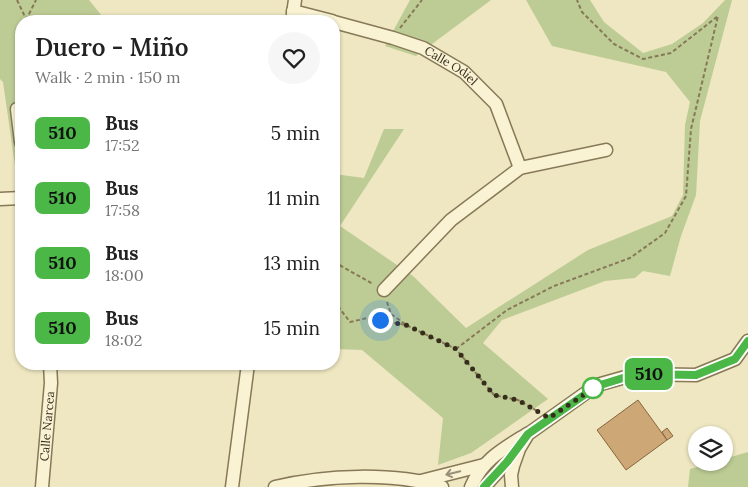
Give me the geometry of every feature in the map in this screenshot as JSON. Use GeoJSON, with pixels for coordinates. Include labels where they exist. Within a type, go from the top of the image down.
{"type":"FeatureCollection","features":[{"type":"Feature","properties":{"kind":"street","name":"Calle Odiel"},"geometry":{"type":"LineString","coordinates":[[293,11],[309,15]]}},
{"type":"Feature","properties":{"kind":"street","name":"Calle Odiel"},"geometry":{"type":"LineString","coordinates":[[340,23],[422,48],[464,72],[496,104],[520,168]]}},
{"type":"Feature","properties":{"kind":"street"},"geometry":{"type":"LineString","coordinates":[[384,290],[451,220],[520,168],[606,150]]}},
{"type":"Feature","properties":{"kind":"street"},"geometry":{"type":"LineString","coordinates":[[0,199],[15,198]]}},
{"type":"Feature","properties":{"kind":"street"},"geometry":{"type":"LineString","coordinates":[[471,487],[477,473],[496,455],[597,386],[636,374],[696,375],[735,359],[748,341]]}},
{"type":"Feature","properties":{"kind":"street","name":"Calle Narcea"},"geometry":{"type":"LineString","coordinates":[[42,487],[51,383],[50,370]]}},
{"type":"Feature","properties":{"kind":"street"},"geometry":{"type":"LineString","coordinates":[[232,487],[247,370]]}},
{"type":"Feature","properties":{"kind":"street"},"geometry":{"type":"LineString","coordinates":[[484,487],[528,434],[545,421]]}},
{"type":"Feature","properties":{"kind":"street"},"geometry":{"type":"LineString","coordinates":[[512,487],[511,475],[513,466],[522,443]]}},
{"type":"Feature","properties":{"kind":"street"},"geometry":{"type":"LineString","coordinates":[[422,481],[484,465]]}},
{"type":"Feature","properties":{"kind":"street"},"geometry":{"type":"LineString","coordinates":[[275,487],[336,477],[422,481],[442,487]]}},
{"type":"Feature","properties":{"kind":"path"},"geometry":{"type":"LineString","coordinates":[[17,0],[24,15]]}},
{"type":"Feature","properties":{"kind":"path"},"geometry":{"type":"LineString","coordinates":[[30,15],[36,0]]}},
{"type":"Feature","properties":{"kind":"path"},"geometry":{"type":"LineString","coordinates":[[393,38],[422,0]]}},
{"type":"Feature","properties":{"kind":"path"},"geometry":{"type":"LineString","coordinates":[[456,349],[507,310],[554,286],[630,258],[666,233],[686,196],[691,129],[718,16],[671,53],[644,60],[614,44],[582,12],[577,0]]}},
{"type":"Feature","properties":{"kind":"path"},"geometry":{"type":"LineString","coordinates":[[340,309],[350,322],[367,318],[406,325],[456,349],[494,395],[518,400],[545,421]]}},
{"type":"Feature","properties":{"kind":"green space"},"geometry":{"type":"Polygon","coordinates":[[[0,0],[89,0],[101,15],[15,15],[15,165],[3,82],[0,79],[0,0]]]}},
{"type":"Feature","properties":{"kind":"green space"},"geometry":{"type":"Polygon","coordinates":[[[410,0],[491,0],[416,56],[385,46],[410,0]]]}},
{"type":"Feature","properties":{"kind":"green space"},"geometry":{"type":"Polygon","coordinates":[[[526,0],[590,0],[604,22],[643,53],[672,44],[703,23],[725,0],[732,0],[700,121],[696,195],[681,236],[670,276],[643,271],[635,278],[605,281],[502,320],[483,343],[548,399],[471,453],[438,465],[443,418],[362,350],[340,349],[340,226],[413,276],[466,328],[588,250],[672,216],[683,195],[685,125],[690,102],[666,72],[552,46],[526,0]]]}},
{"type":"Feature","properties":{"kind":"green space"},"geometry":{"type":"Polygon","coordinates":[[[384,129],[404,129],[340,226],[340,175],[364,178],[384,129]]]}},
{"type":"Feature","properties":{"kind":"green space"},"geometry":{"type":"Polygon","coordinates":[[[748,452],[748,487],[688,487],[690,471],[733,471],[733,456],[748,452]]]}},
{"type":"Feature","properties":{"kind":"building"},"geometry":{"type":"Polygon","coordinates":[[[638,400],[667,440],[626,470],[597,430],[638,400]]]}},
{"type":"Feature","properties":{"kind":"building"},"geometry":{"type":"Polygon","coordinates":[[[667,428],[673,436],[667,440],[662,432],[667,428]]]}},
{"type":"Feature","properties":{"kind":"bus line","name":"510"},"geometry":{"type":"LineString","coordinates":[[484,487],[507,462],[528,434],[597,386],[636,374],[696,375],[735,359],[748,341]]}},
{"type":"Feature","properties":{"kind":"route"},"geometry":{"type":"LineString","coordinates":[[380,320],[406,325],[456,349],[494,395],[518,400],[549,418],[597,386],[593,388]]}}]}
